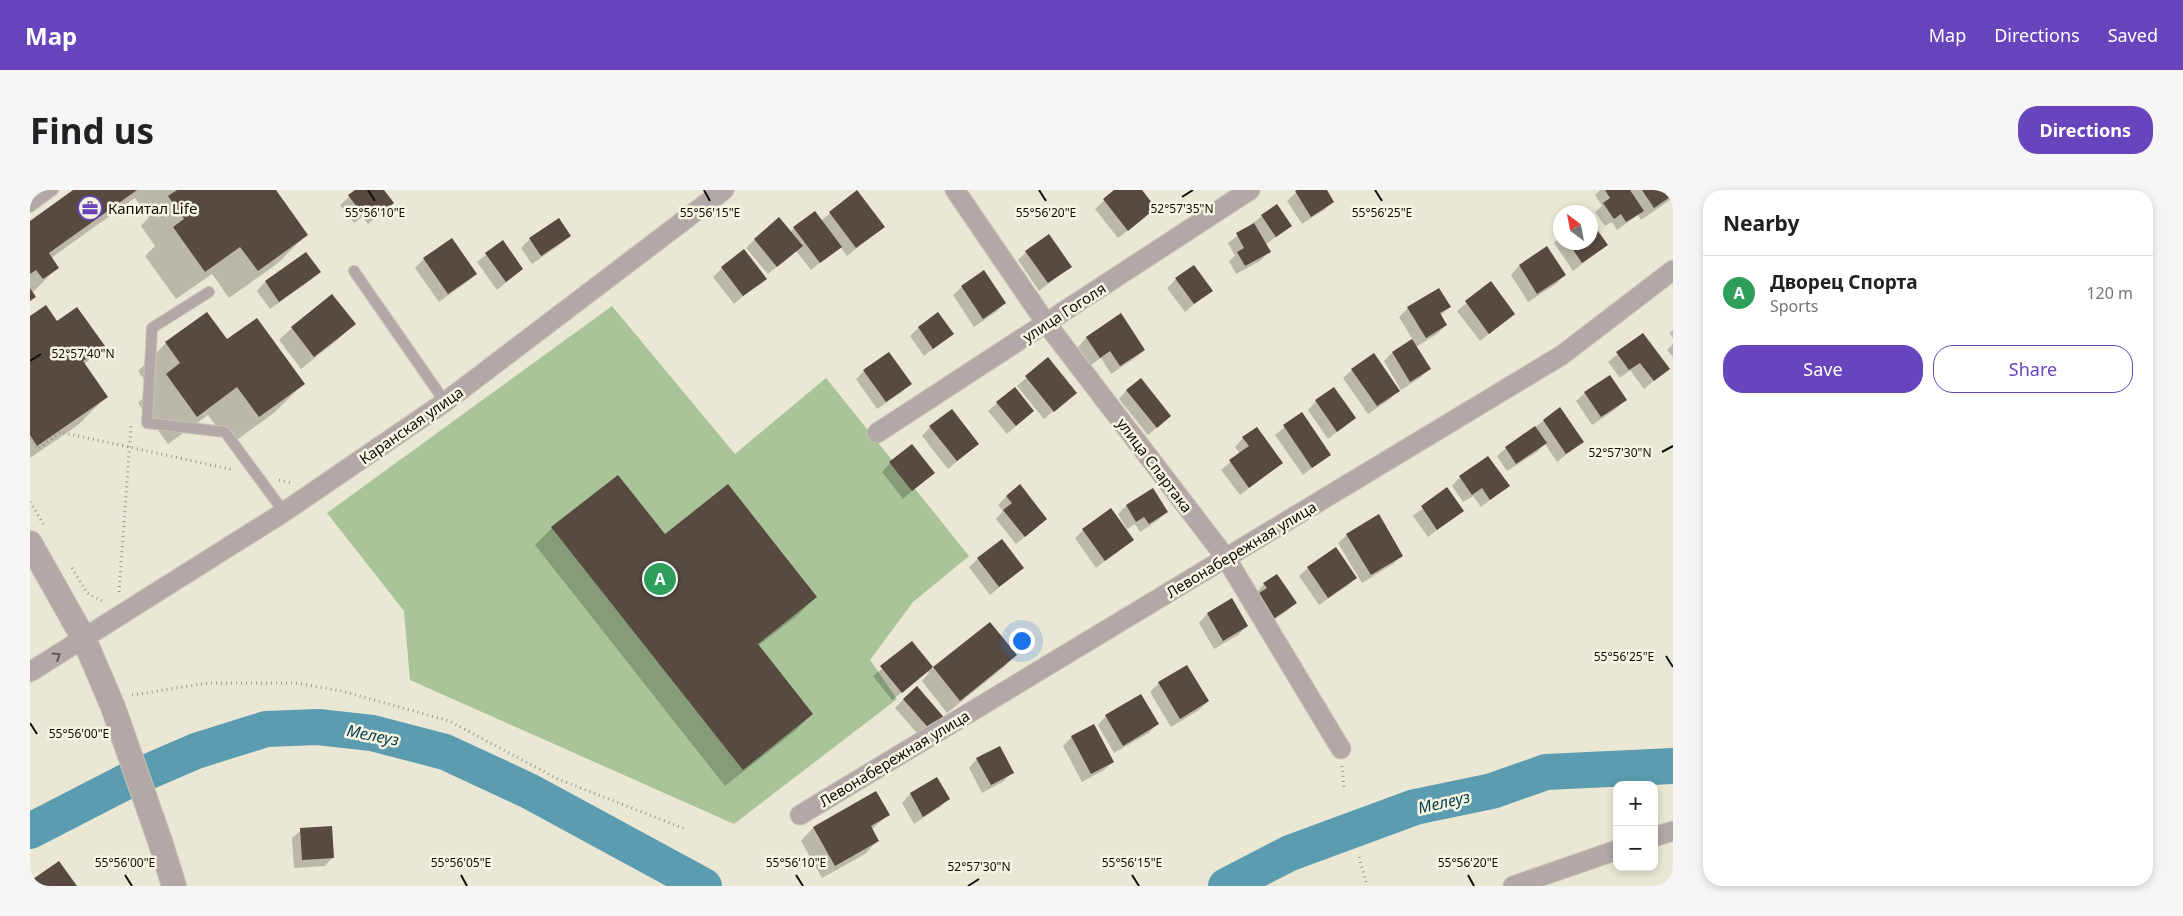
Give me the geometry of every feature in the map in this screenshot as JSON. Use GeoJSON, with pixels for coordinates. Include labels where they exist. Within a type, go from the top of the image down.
{"type":"FeatureCollection","features":[{"type":"Feature","properties":{"kind":"street","name":"Каранская улица"},"geometry":{"type":"LineString","coordinates":[[84,640],[284,512],[445,402],[724,190]]}},
{"type":"Feature","properties":{"kind":"street","name":"улица Спартака"},"geometry":{"type":"LineString","coordinates":[[955,190],[1046,323],[1226,558],[1341,749]]}},
{"type":"Feature","properties":{"kind":"street","name":"улица Гоголя"},"geometry":{"type":"LineString","coordinates":[[877,433],[1250,190]]}},
{"type":"Feature","properties":{"kind":"street","name":"Левонабережная улица"},"geometry":{"type":"LineString","coordinates":[[800,815],[1562,355],[1673,270]]}},
{"type":"Feature","properties":{"kind":"street"},"geometry":{"type":"LineString","coordinates":[[38,535],[84,640],[122,701],[174,886]]}},
{"type":"Feature","properties":{"kind":"street"},"geometry":{"type":"LineString","coordinates":[[30,672],[84,640]]}},
{"type":"Feature","properties":{"kind":"street"},"geometry":{"type":"LineString","coordinates":[[1658,836],[1673,831]]}},
{"type":"Feature","properties":{"kind":"street"},"geometry":{"type":"LineString","coordinates":[[1513,886],[1613,851]]}},
{"type":"Feature","properties":{"kind":"lane"},"geometry":{"type":"LineString","coordinates":[[30,207],[54,190]]}},
{"type":"Feature","properties":{"kind":"lane"},"geometry":{"type":"LineString","coordinates":[[354,271],[445,402]]}},
{"type":"Feature","properties":{"kind":"lane"},"geometry":{"type":"LineString","coordinates":[[209,292],[152,328],[148,423],[225,432],[284,512]]}},
{"type":"Feature","properties":{"kind":"path"},"geometry":{"type":"LineString","coordinates":[[119,600],[132,419]]}},
{"type":"Feature","properties":{"kind":"path"},"geometry":{"type":"LineString","coordinates":[[30,438],[38,449],[60,432],[298,484]]}},
{"type":"Feature","properties":{"kind":"path"},"geometry":{"type":"LineString","coordinates":[[30,502],[38,535]]}},
{"type":"Feature","properties":{"kind":"path"},"geometry":{"type":"LineString","coordinates":[[66,560],[87,593],[102,602],[110,601]]}},
{"type":"Feature","properties":{"kind":"path"},"geometry":{"type":"LineString","coordinates":[[122,701],[208,684],[296,683],[342,690],[449,721],[558,779],[685,829]]}},
{"type":"Feature","properties":{"kind":"path"},"geometry":{"type":"LineString","coordinates":[[1359,857],[1367,886]]}},
{"type":"Feature","properties":{"kind":"green space"},"geometry":{"type":"Polygon","coordinates":[[[612,306],[735,454],[826,378],[969,556],[913,602],[870,660],[897,699],[734,824],[410,680],[404,611],[327,513],[612,306]]]}},
{"type":"Feature","properties":{"kind":"building"},"geometry":{"type":"Polygon","coordinates":[[[73,190],[137,190],[49,253],[59,268],[43,279],[36,270],[30,274],[30,221],[73,190]]]}},
{"type":"Feature","properties":{"kind":"building"},"geometry":{"type":"Polygon","coordinates":[[[177,190],[276,190],[308,235],[258,271],[240,247],[205,272],[173,227],[184,219],[168,196],[177,190]]]}},
{"type":"Feature","properties":{"kind":"building"},"geometry":{"type":"Polygon","coordinates":[[[355,190],[384,190],[394,203],[377,216],[372,209],[363,215],[348,195],[355,190]]]}},
{"type":"Feature","properties":{"kind":"building"},"geometry":{"type":"Polygon","coordinates":[[[857,190],[885,227],[856,248],[829,212],[857,190]]]}},
{"type":"Feature","properties":{"kind":"building"},"geometry":{"type":"Polygon","coordinates":[[[1114,190],[1142,190],[1156,208],[1128,231],[1103,199],[1114,190]]]}},
{"type":"Feature","properties":{"kind":"building"},"geometry":{"type":"Polygon","coordinates":[[[1327,190],[1334,202],[1311,217],[1295,191],[1327,190]]]}},
{"type":"Feature","properties":{"kind":"building"},"geometry":{"type":"Polygon","coordinates":[[[1605,190],[1630,190],[1644,211],[1626,222],[1621,214],[1614,219],[1603,203],[1610,198],[1605,190]]]}},
{"type":"Feature","properties":{"kind":"building"},"geometry":{"type":"Polygon","coordinates":[[[1642,190],[1673,190],[1673,195],[1654,208],[1642,190]]]}},
{"type":"Feature","properties":{"kind":"building"},"geometry":{"type":"Polygon","coordinates":[[[1277,204],[1292,226],[1276,237],[1261,215],[1277,204]]]}},
{"type":"Feature","properties":{"kind":"building"},"geometry":{"type":"Polygon","coordinates":[[[815,211],[842,247],[820,263],[793,227],[815,211]]]}},
{"type":"Feature","properties":{"kind":"building"},"geometry":{"type":"Polygon","coordinates":[[[779,217],[803,246],[777,267],[754,239],[779,217]]]}},
{"type":"Feature","properties":{"kind":"building"},"geometry":{"type":"Polygon","coordinates":[[[559,218],[571,236],[541,256],[529,238],[559,218]]]}},
{"type":"Feature","properties":{"kind":"building"},"geometry":{"type":"Polygon","coordinates":[[[1254,223],[1271,252],[1245,266],[1237,252],[1244,248],[1236,233],[1254,223]]]}},
{"type":"Feature","properties":{"kind":"building"},"geometry":{"type":"Polygon","coordinates":[[[1598,231],[1608,245],[1582,263],[1573,250],[1598,250],[1598,231]]]}},
{"type":"Feature","properties":{"kind":"building"},"geometry":{"type":"Polygon","coordinates":[[[1049,234],[1072,267],[1048,283],[1025,251],[1049,234]]]}},
{"type":"Feature","properties":{"kind":"building"},"geometry":{"type":"Polygon","coordinates":[[[452,238],[477,274],[448,294],[423,258],[452,238]]]}},
{"type":"Feature","properties":{"kind":"building"},"geometry":{"type":"Polygon","coordinates":[[[503,240],[523,269],[506,282],[485,253],[503,240]]]}},
{"type":"Feature","properties":{"kind":"building"},"geometry":{"type":"Polygon","coordinates":[[[1547,246],[1566,275],[1537,294],[1519,265],[1547,246]]]}},
{"type":"Feature","properties":{"kind":"building"},"geometry":{"type":"Polygon","coordinates":[[[744,249],[767,279],[743,296],[721,267],[744,249]]]}},
{"type":"Feature","properties":{"kind":"building"},"geometry":{"type":"Polygon","coordinates":[[[306,252],[321,272],[279,302],[265,281],[306,252]]]}},
{"type":"Feature","properties":{"kind":"building"},"geometry":{"type":"Polygon","coordinates":[[[1194,265],[1213,291],[1194,304],[1175,278],[1194,265]]]}},
{"type":"Feature","properties":{"kind":"building"},"geometry":{"type":"Polygon","coordinates":[[[984,270],[1006,303],[983,319],[961,286],[984,270]]]}},
{"type":"Feature","properties":{"kind":"building"},"geometry":{"type":"Polygon","coordinates":[[[1491,281],[1515,314],[1489,334],[1465,301],[1491,281]]]}},
{"type":"Feature","properties":{"kind":"building"},"geometry":{"type":"Polygon","coordinates":[[[30,288],[36,297],[30,301],[30,288]]]}},
{"type":"Feature","properties":{"kind":"building"},"geometry":{"type":"Polygon","coordinates":[[[1439,288],[1451,307],[1440,313],[1447,325],[1426,338],[1407,307],[1439,288]]]}},
{"type":"Feature","properties":{"kind":"building"},"geometry":{"type":"Polygon","coordinates":[[[332,294],[356,324],[314,357],[291,327],[332,294]]]}},
{"type":"Feature","properties":{"kind":"building"},"geometry":{"type":"Polygon","coordinates":[[[46,305],[57,321],[77,307],[105,346],[83,361],[108,397],[37,446],[30,435],[30,316],[46,305]]]}},
{"type":"Feature","properties":{"kind":"building"},"geometry":{"type":"Polygon","coordinates":[[[207,312],[227,339],[257,318],[305,384],[259,417],[237,387],[197,417],[166,374],[180,363],[165,342],[207,312]]]}},
{"type":"Feature","properties":{"kind":"building"},"geometry":{"type":"Polygon","coordinates":[[[938,312],[954,334],[933,349],[918,327],[938,312]]]}},
{"type":"Feature","properties":{"kind":"building"},"geometry":{"type":"Polygon","coordinates":[[[1121,313],[1145,350],[1120,366],[1110,351],[1100,358],[1086,337],[1121,313]]]}},
{"type":"Feature","properties":{"kind":"building"},"geometry":{"type":"Polygon","coordinates":[[[1643,333],[1670,369],[1654,381],[1640,363],[1629,370],[1616,352],[1643,333]]]}},
{"type":"Feature","properties":{"kind":"building"},"geometry":{"type":"Polygon","coordinates":[[[1412,339],[1431,369],[1410,382],[1392,352],[1412,339]]]}},
{"type":"Feature","properties":{"kind":"building"},"geometry":{"type":"Polygon","coordinates":[[[889,352],[912,384],[886,402],[863,370],[889,352]]]}},
{"type":"Feature","properties":{"kind":"building"},"geometry":{"type":"Polygon","coordinates":[[[1374,353],[1400,391],[1377,406],[1351,369],[1374,353]]]}},
{"type":"Feature","properties":{"kind":"building"},"geometry":{"type":"Polygon","coordinates":[[[1048,357],[1077,393],[1054,412],[1025,376],[1048,357]]]}},
{"type":"Feature","properties":{"kind":"building"},"geometry":{"type":"Polygon","coordinates":[[[1610,375],[1627,400],[1601,417],[1584,392],[1610,375]]]}},
{"type":"Feature","properties":{"kind":"building"},"geometry":{"type":"Polygon","coordinates":[[[1141,378],[1171,416],[1157,428],[1126,390],[1141,378]]]}},
{"type":"Feature","properties":{"kind":"building"},"geometry":{"type":"Polygon","coordinates":[[[1015,387],[1034,411],[1016,426],[996,402],[1015,387]]]}},
{"type":"Feature","properties":{"kind":"building"},"geometry":{"type":"Polygon","coordinates":[[[1334,387],[1356,418],[1337,432],[1315,400],[1334,387]]]}},
{"type":"Feature","properties":{"kind":"building"},"geometry":{"type":"Polygon","coordinates":[[[1560,407],[1584,442],[1566,454],[1543,420],[1560,407]]]}},
{"type":"Feature","properties":{"kind":"building"},"geometry":{"type":"Polygon","coordinates":[[[952,409],[979,444],[957,461],[929,426],[952,409]]]}},
{"type":"Feature","properties":{"kind":"building"},"geometry":{"type":"Polygon","coordinates":[[[1302,412],[1331,455],[1312,468],[1283,425],[1302,412]]]}},
{"type":"Feature","properties":{"kind":"building"},"geometry":{"type":"Polygon","coordinates":[[[1535,426],[1547,443],[1516,464],[1505,447],[1535,426]]]}},
{"type":"Feature","properties":{"kind":"building"},"geometry":{"type":"Polygon","coordinates":[[[1257,427],[1283,463],[1249,488],[1229,460],[1249,446],[1242,437],[1257,427]]]}},
{"type":"Feature","properties":{"kind":"building"},"geometry":{"type":"Polygon","coordinates":[[[912,444],[935,473],[912,491],[889,462],[912,444]]]}},
{"type":"Feature","properties":{"kind":"building"},"geometry":{"type":"Polygon","coordinates":[[[1488,456],[1510,486],[1490,500],[1482,488],[1472,495],[1459,476],[1488,456]]]}},
{"type":"Feature","properties":{"kind":"building"},"geometry":{"type":"Polygon","coordinates":[[[618,475],[665,534],[728,484],[817,597],[758,644],[813,714],[743,770],[551,527],[618,475]]]}},
{"type":"Feature","properties":{"kind":"building"},"geometry":{"type":"Polygon","coordinates":[[[1020,484],[1047,519],[1025,537],[1003,510],[1012,503],[1006,496],[1020,484]]]}},
{"type":"Feature","properties":{"kind":"building"},"geometry":{"type":"Polygon","coordinates":[[[1447,487],[1464,511],[1437,530],[1421,506],[1447,487]]]}},
{"type":"Feature","properties":{"kind":"building"},"geometry":{"type":"Polygon","coordinates":[[[1153,488],[1168,512],[1149,524],[1144,517],[1136,522],[1126,505],[1153,488]]]}},
{"type":"Feature","properties":{"kind":"building"},"geometry":{"type":"Polygon","coordinates":[[[1111,508],[1134,540],[1105,561],[1082,529],[1111,508]]]}},
{"type":"Feature","properties":{"kind":"building"},"geometry":{"type":"Polygon","coordinates":[[[1379,514],[1403,556],[1371,575],[1346,534],[1379,514]]]}},
{"type":"Feature","properties":{"kind":"building"},"geometry":{"type":"Polygon","coordinates":[[[1002,539],[1024,568],[999,587],[977,558],[1002,539]]]}},
{"type":"Feature","properties":{"kind":"building"},"geometry":{"type":"Polygon","coordinates":[[[1336,547],[1357,578],[1328,598],[1307,567],[1336,547]]]}},
{"type":"Feature","properties":{"kind":"building"},"geometry":{"type":"Polygon","coordinates":[[[1277,574],[1297,603],[1269,622],[1253,597],[1267,588],[1263,583],[1277,574]]]}},
{"type":"Feature","properties":{"kind":"building"},"geometry":{"type":"Polygon","coordinates":[[[1232,598],[1248,626],[1223,641],[1207,613],[1232,598]]]}},
{"type":"Feature","properties":{"kind":"building"},"geometry":{"type":"Polygon","coordinates":[[[990,622],[1017,655],[960,701],[933,667],[990,622]]]}},
{"type":"Feature","properties":{"kind":"building"},"geometry":{"type":"Polygon","coordinates":[[[912,641],[933,667],[902,693],[880,666],[912,641]]]}},
{"type":"Feature","properties":{"kind":"building"},"geometry":{"type":"Polygon","coordinates":[[[1187,665],[1209,701],[1180,719],[1158,682],[1187,665]]]}},
{"type":"Feature","properties":{"kind":"building"},"geometry":{"type":"Polygon","coordinates":[[[917,686],[947,721],[933,733],[903,699],[917,686]]]}},
{"type":"Feature","properties":{"kind":"building"},"geometry":{"type":"Polygon","coordinates":[[[1141,694],[1159,724],[1123,746],[1105,715],[1141,694]]]}},
{"type":"Feature","properties":{"kind":"building"},"geometry":{"type":"Polygon","coordinates":[[[1094,724],[1114,762],[1091,774],[1071,736],[1094,724]]]}},
{"type":"Feature","properties":{"kind":"building"},"geometry":{"type":"Polygon","coordinates":[[[1000,746],[1014,773],[991,785],[976,758],[1000,746]]]}},
{"type":"Feature","properties":{"kind":"building"},"geometry":{"type":"Polygon","coordinates":[[[937,777],[950,799],[923,817],[910,793],[937,777]]]}},
{"type":"Feature","properties":{"kind":"building"},"geometry":{"type":"Polygon","coordinates":[[[876,791],[890,815],[871,826],[879,841],[835,866],[813,827],[876,791]]]}},
{"type":"Feature","properties":{"kind":"building"},"geometry":{"type":"Polygon","coordinates":[[[332,826],[334,858],[302,860],[300,828],[332,826]]]}},
{"type":"Feature","properties":{"kind":"building"},"geometry":{"type":"Polygon","coordinates":[[[59,861],[77,886],[30,886],[30,881],[59,861]]]}},
{"type":"Feature","properties":{"kind":"waterway","name":"Мелеуз"},"geometry":{"type":"LineString","coordinates":[[30,831],[131,779],[196,751],[266,729],[318,727],[372,733],[445,752],[529,791],[704,886]]}},
{"type":"Feature","properties":{"kind":"waterway","name":"Мелеуз"},"geometry":{"type":"LineString","coordinates":[[1226,886],[1290,853],[1415,807],[1492,791],[1546,772],[1673,766]]}},
{"type":"Feature","properties":{"kind":"place","name":"Капитал Life"},"geometry":{"type":"Point","coordinates":[90,208]}},
{"type":"Feature","properties":{"kind":"place","name":"Дворец Спорта"},"geometry":{"type":"Point","coordinates":[660,579]}}]}
